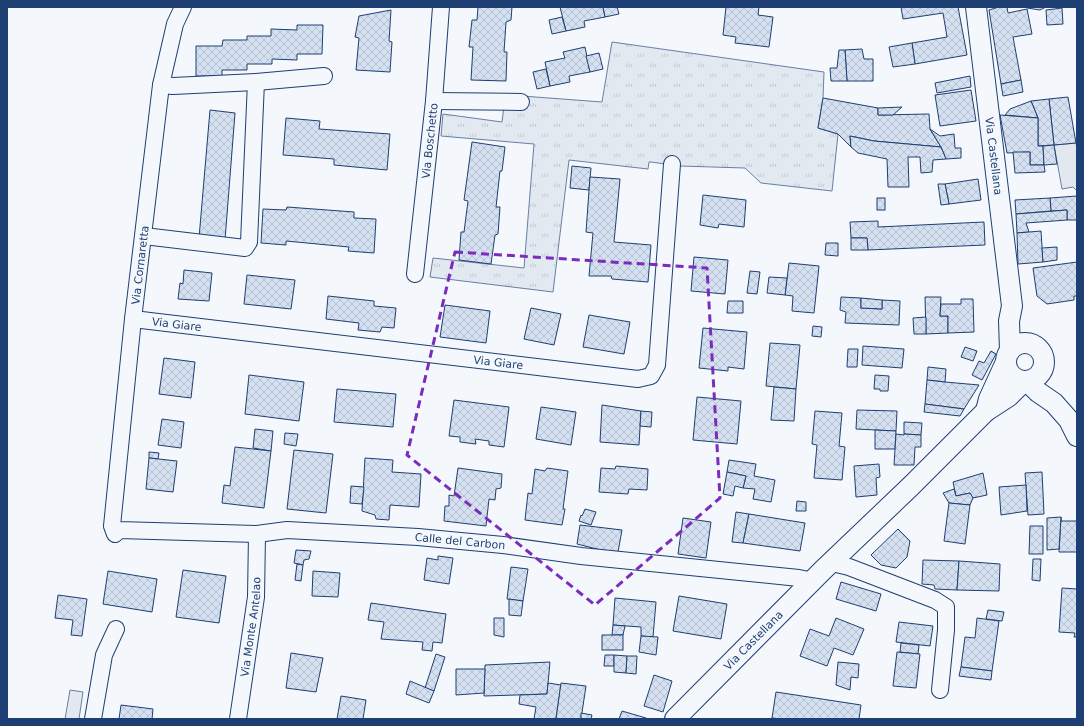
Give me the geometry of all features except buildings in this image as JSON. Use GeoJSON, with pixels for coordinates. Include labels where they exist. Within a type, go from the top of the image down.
{"type":"FeatureCollection","features":[{"type":"Feature","properties":{"kind":"street","name":"Via Cornaretta"},"geometry":{"type":"LineString","coordinates":[[112,526],[133,319],[161,85],[174,24],[183,7]]}},
{"type":"Feature","properties":{"kind":"street","name":"Via Boschetto"},"geometry":{"type":"LineString","coordinates":[[415,274],[434,101],[442,7]]}},
{"type":"Feature","properties":{"kind":"street","name":"Via Castellana"},"geometry":{"type":"LineString","coordinates":[[976,7],[1012,306],[1009,321],[1008,357],[989,398],[986,411]]}},
{"type":"Feature","properties":{"kind":"street"},"geometry":{"type":"LineString","coordinates":[[161,85],[173,86],[256,82],[324,76]]}},
{"type":"Feature","properties":{"kind":"street"},"geometry":{"type":"LineString","coordinates":[[144,236],[245,248],[249,242],[256,82]]}},
{"type":"Feature","properties":{"kind":"street"},"geometry":{"type":"LineString","coordinates":[[434,101],[521,102]]}},
{"type":"Feature","properties":{"kind":"street","name":"Via Giare"},"geometry":{"type":"LineString","coordinates":[[133,319],[638,379],[651,376],[657,365],[672,164]]}},
{"type":"Feature","properties":{"kind":"street","name":"Via Castellana"},"geometry":{"type":"LineString","coordinates":[[1012,306],[1020,317],[1033,344]]}},
{"type":"Feature","properties":{"kind":"street"},"geometry":{"type":"LineString","coordinates":[[1043,367],[1038,376],[1032,380],[1025,381],[1015,379],[1007,370],[1008,357],[1017,344],[1033,344],[1041,351],[1043,357],[1043,367],[1054,403]]}},
{"type":"Feature","properties":{"kind":"street"},"geometry":{"type":"LineString","coordinates":[[1025,381],[1054,403],[1069,420],[1077,436]]}},
{"type":"Feature","properties":{"kind":"street","name":"Via Castellana"},"geometry":{"type":"LineString","coordinates":[[678,718],[832,562],[986,411],[1008,396],[1025,381]]}},
{"type":"Feature","properties":{"kind":"street","name":"Calle del Carbon"},"geometry":{"type":"LineString","coordinates":[[112,526],[115,534],[118,530],[257,534],[287,530],[418,537],[503,545],[581,556],[799,578],[813,581]]}},
{"type":"Feature","properties":{"kind":"street","name":"Via Monte Antelao"},"geometry":{"type":"LineString","coordinates":[[238,719],[256,597],[257,534]]}},
{"type":"Feature","properties":{"kind":"street"},"geometry":{"type":"LineString","coordinates":[[832,562],[935,600],[946,606],[946,630],[940,690]]}},
{"type":"Feature","properties":{"kind":"street"},"geometry":{"type":"LineString","coordinates":[[93,719],[104,655],[116,629]]}},
{"type":"Feature","properties":{"kind":"highlighted area"},"geometry":{"type":"Polygon","coordinates":[[[455,252],[707,268],[720,498],[595,605],[407,455],[455,252]]]}},
{"type":"Feature","properties":{"kind":"green space"},"geometry":{"type":"Polygon","coordinates":[[[612,42],[824,72],[823,98],[818,128],[838,134],[832,191],[761,183],[745,168],[680,166],[649,162],[648,169],[569,160],[553,292],[430,277],[433,258],[524,268],[534,144],[441,136],[443,114],[502,122],[504,106],[522,96],[602,102],[612,42]]]}},
{"type":"Feature","properties":{"kind":"shaded area"},"geometry":{"type":"Polygon","coordinates":[[[1076,143],[1077,191],[1073,187],[1062,189],[1054,145],[1076,143]]]}},
{"type":"Feature","properties":{"kind":"shaded area"},"geometry":{"type":"Polygon","coordinates":[[[70,690],[83,692],[79,719],[65,719],[70,690]]]}}]}
